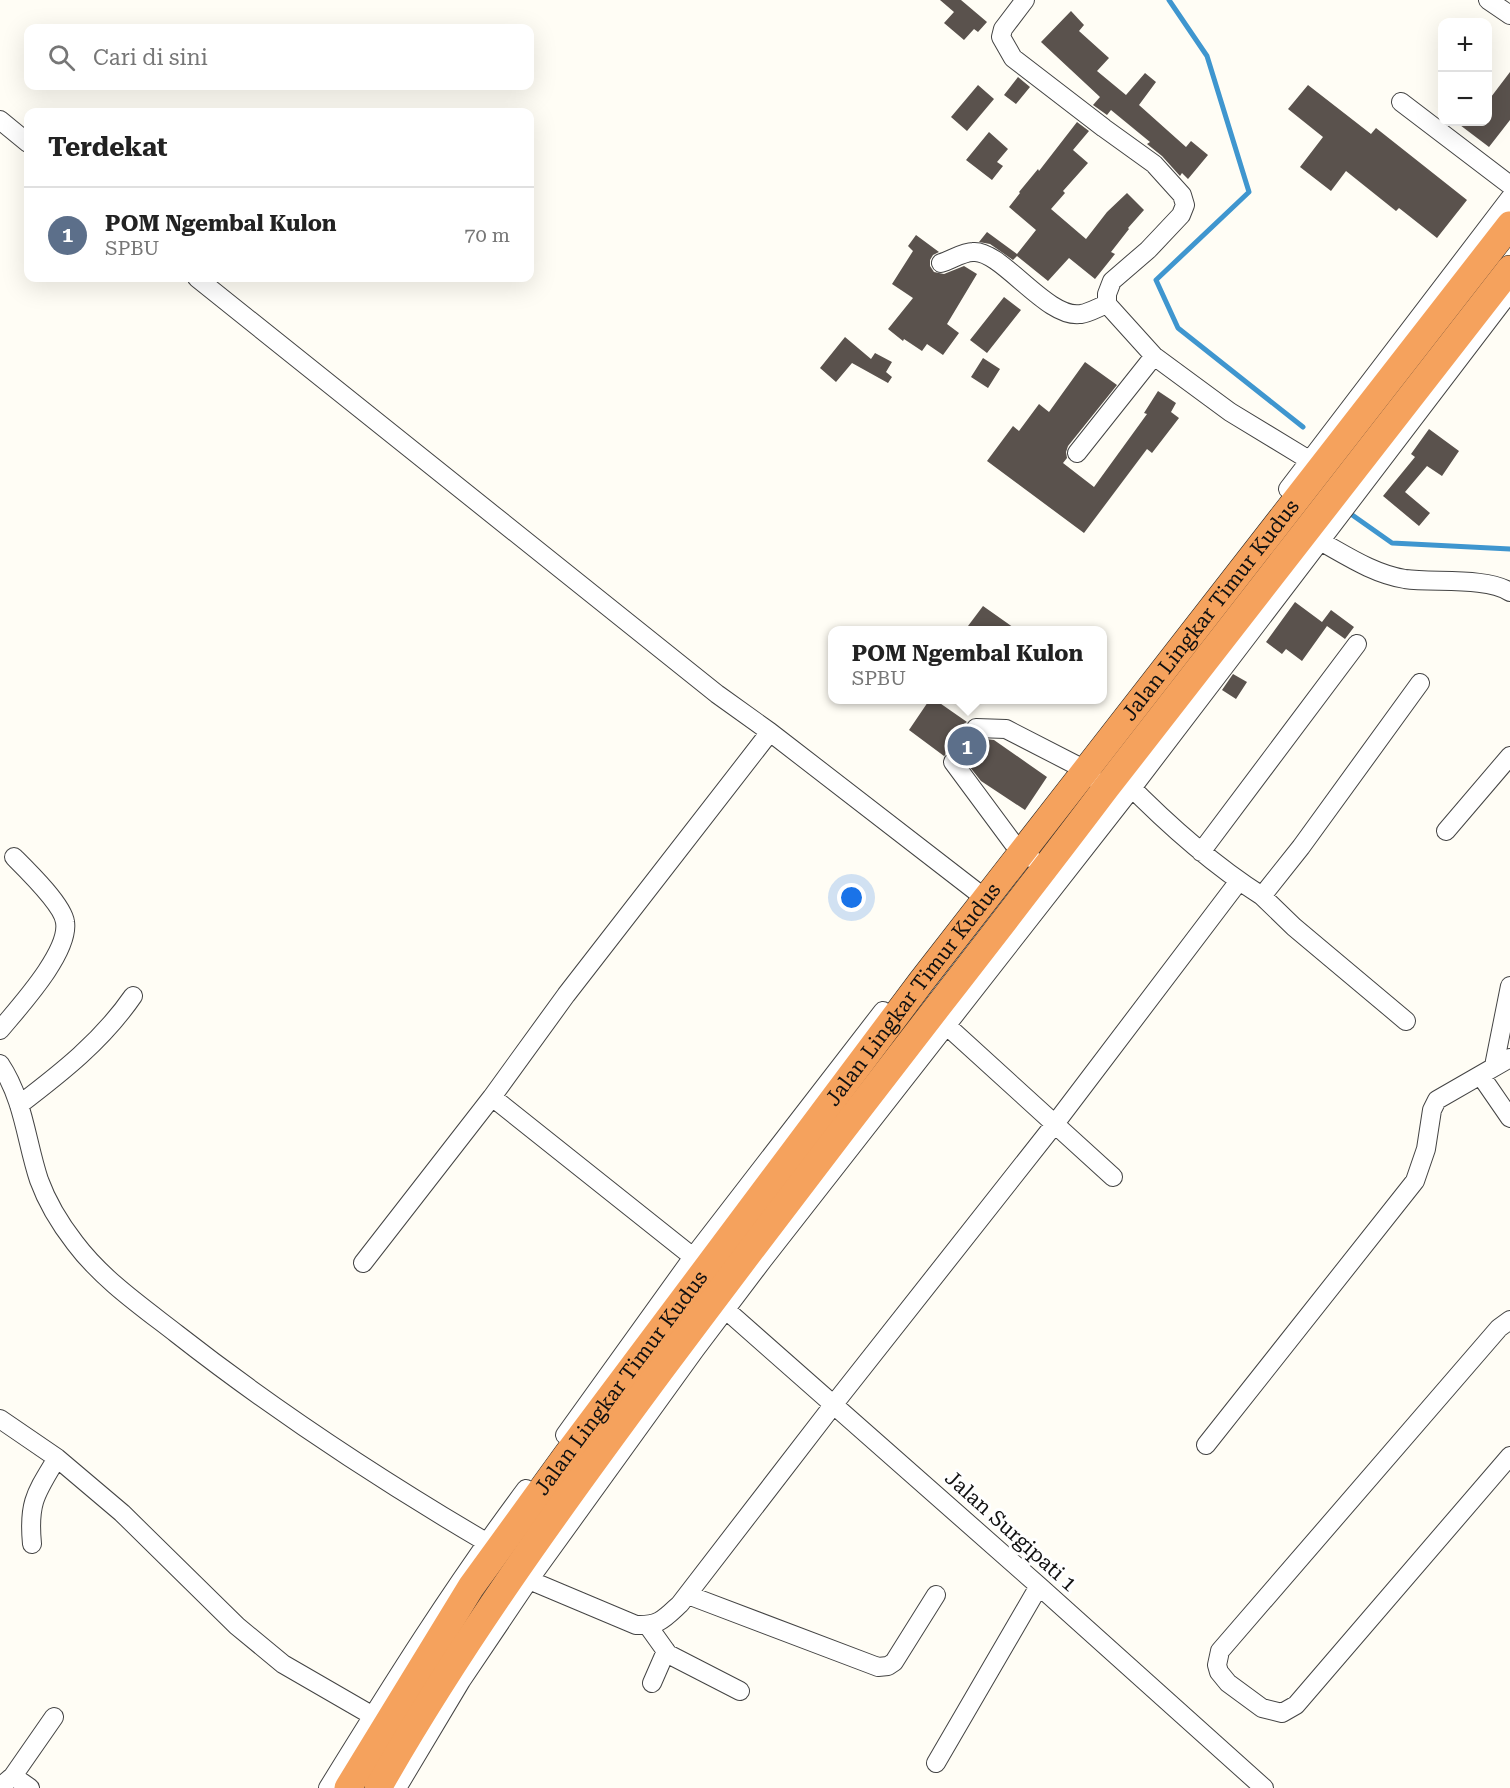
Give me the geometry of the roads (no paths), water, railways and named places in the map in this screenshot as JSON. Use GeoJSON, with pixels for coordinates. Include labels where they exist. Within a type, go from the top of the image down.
{"type":"FeatureCollection","features":[{"type":"Feature","properties":{"kind":"highway","name":"Jalan Lingkar Timur Kudus"},"geometry":{"type":"LineString","coordinates":[[348,1788],[490,1559],[821,1115],[980,895],[1510,225]]}},
{"type":"Feature","properties":{"kind":"highway","name":"Jalan Lingkar Timur Kudus"},"geometry":{"type":"LineString","coordinates":[[378,1788],[415,1723],[491,1607],[582,1476],[709,1305],[939,1004],[1052,874],[1510,269]]}},
{"type":"Feature","properties":{"kind":"street"},"geometry":{"type":"LineString","coordinates":[[1025,0],[1003,28],[1001,37],[1013,58],[1154,164],[1182,195],[1185,205],[1181,215],[1148,250],[1112,281],[1107,294],[1107,304],[1154,356],[1230,412],[1309,460]]}},
{"type":"Feature","properties":{"kind":"street"},"geometry":{"type":"LineString","coordinates":[[1488,0],[1510,15]]}},
{"type":"Feature","properties":{"kind":"street"},"geometry":{"type":"LineString","coordinates":[[1401,102],[1510,185]]}},
{"type":"Feature","properties":{"kind":"street"},"geometry":{"type":"LineString","coordinates":[[0,120],[24,140]]}},
{"type":"Feature","properties":{"kind":"street"},"geometry":{"type":"LineString","coordinates":[[1087,758],[1309,460],[1510,198]]}},
{"type":"Feature","properties":{"kind":"street"},"geometry":{"type":"LineString","coordinates":[[941,263],[973,252],[982,254],[993,259],[1047,302],[1067,313],[1080,315],[1107,304]]}},
{"type":"Feature","properties":{"kind":"street"},"geometry":{"type":"LineString","coordinates":[[202,282],[717,694],[880,816],[980,895],[693,1257],[486,1542],[328,1788]]}},
{"type":"Feature","properties":{"kind":"street"},"geometry":{"type":"LineString","coordinates":[[1119,787],[1320,541],[1507,302]]}},
{"type":"Feature","properties":{"kind":"street"},"geometry":{"type":"LineString","coordinates":[[1077,453],[1154,356]]}},
{"type":"Feature","properties":{"kind":"street"},"geometry":{"type":"LineString","coordinates":[[1320,541],[1387,575],[1424,581],[1485,583],[1502,587],[1510,592]]}},
{"type":"Feature","properties":{"kind":"street"},"geometry":{"type":"LineString","coordinates":[[1201,852],[1357,644]]}},
{"type":"Feature","properties":{"kind":"street"},"geometry":{"type":"LineString","coordinates":[[1262,896],[1301,847],[1420,684]]}},
{"type":"Feature","properties":{"kind":"street"},"geometry":{"type":"LineString","coordinates":[[976,728],[1006,729],[1087,758],[1119,787],[1159,816],[1201,852],[1262,896],[1294,927],[1406,1021]]}},
{"type":"Feature","properties":{"kind":"street"},"geometry":{"type":"LineString","coordinates":[[363,1263],[492,1097],[566,995],[770,732]]}},
{"type":"Feature","properties":{"kind":"street"},"geometry":{"type":"LineString","coordinates":[[1446,831],[1510,756]]}},
{"type":"Feature","properties":{"kind":"street"},"geometry":{"type":"LineString","coordinates":[[397,1788],[461,1681],[529,1580],[725,1310],[946,1025],[1052,874],[1018,847],[953,762]]}},
{"type":"Feature","properties":{"kind":"street"},"geometry":{"type":"LineString","coordinates":[[0,1030],[58,954],[66,922],[61,910],[14,857]]}},
{"type":"Feature","properties":{"kind":"street"},"geometry":{"type":"LineString","coordinates":[[529,1580],[636,1625],[648,1626],[661,1622],[688,1595],[834,1404],[1054,1125],[1239,881]]}},
{"type":"Feature","properties":{"kind":"street"},"geometry":{"type":"LineString","coordinates":[[1510,986],[1495,1066],[1510,1118]]}},
{"type":"Feature","properties":{"kind":"street"},"geometry":{"type":"LineString","coordinates":[[19,1105],[73,1063],[118,1018],[133,996]]}},
{"type":"Feature","properties":{"kind":"street"},"geometry":{"type":"LineString","coordinates":[[946,1025],[1113,1178]]}},
{"type":"Feature","properties":{"kind":"street"},"geometry":{"type":"LineString","coordinates":[[0,1064],[8,1076],[19,1105],[39,1180],[56,1215],[76,1245],[118,1288],[199,1351],[296,1420],[420,1503],[486,1542]]}},
{"type":"Feature","properties":{"kind":"street"},"geometry":{"type":"LineString","coordinates":[[1206,1445],[1403,1198],[1415,1180],[1426,1149],[1432,1110],[1437,1100],[1495,1066]]}},
{"type":"Feature","properties":{"kind":"street"},"geometry":{"type":"LineString","coordinates":[[492,1097],[693,1257]]}},
{"type":"Feature","properties":{"kind":"street","name":"Jalan Surgipati 1"},"geometry":{"type":"LineString","coordinates":[[725,1310],[834,1404],[1264,1788]]}},
{"type":"Feature","properties":{"kind":"street"},"geometry":{"type":"LineString","coordinates":[[1510,1320],[1499,1328],[1220,1651],[1216,1665],[1219,1672],[1228,1683],[1262,1708],[1282,1713],[1296,1705],[1510,1456]]}},
{"type":"Feature","properties":{"kind":"street"},"geometry":{"type":"LineString","coordinates":[[0,1419],[57,1458],[122,1512],[237,1626],[283,1664],[373,1716]]}},
{"type":"Feature","properties":{"kind":"street"},"geometry":{"type":"LineString","coordinates":[[32,1544],[30,1519],[36,1492],[57,1458]]}},
{"type":"Feature","properties":{"kind":"street"},"geometry":{"type":"LineString","coordinates":[[936,1763],[1039,1586]]}},
{"type":"Feature","properties":{"kind":"street"},"geometry":{"type":"LineString","coordinates":[[688,1595],[878,1668],[894,1662],[936,1596]]}},
{"type":"Feature","properties":{"kind":"street"},"geometry":{"type":"LineString","coordinates":[[648,1626],[666,1651],[676,1659],[740,1691]]}},
{"type":"Feature","properties":{"kind":"street"},"geometry":{"type":"LineString","coordinates":[[652,1683],[666,1651]]}},
{"type":"Feature","properties":{"kind":"street"},"geometry":{"type":"LineString","coordinates":[[30,1788],[7,1782],[54,1717]]}},
{"type":"Feature","properties":{"kind":"waterway"},"geometry":{"type":"LineString","coordinates":[[1169,0],[1207,56],[1249,192],[1156,280],[1178,328],[1303,427]]}},
{"type":"Feature","properties":{"kind":"waterway"},"geometry":{"type":"LineString","coordinates":[[1348,512],[1392,543],[1510,549]]}},
{"type":"Feature","properties":{"kind":"tunnel"},"geometry":{"type":"LineString","coordinates":[[953,762],[959,741],[966,733],[976,728]]}},
{"type":"Feature","properties":{"kind":"place","name":"POM Ngembal Kulon"},"geometry":{"type":"Point","coordinates":[967,746]}}]}
